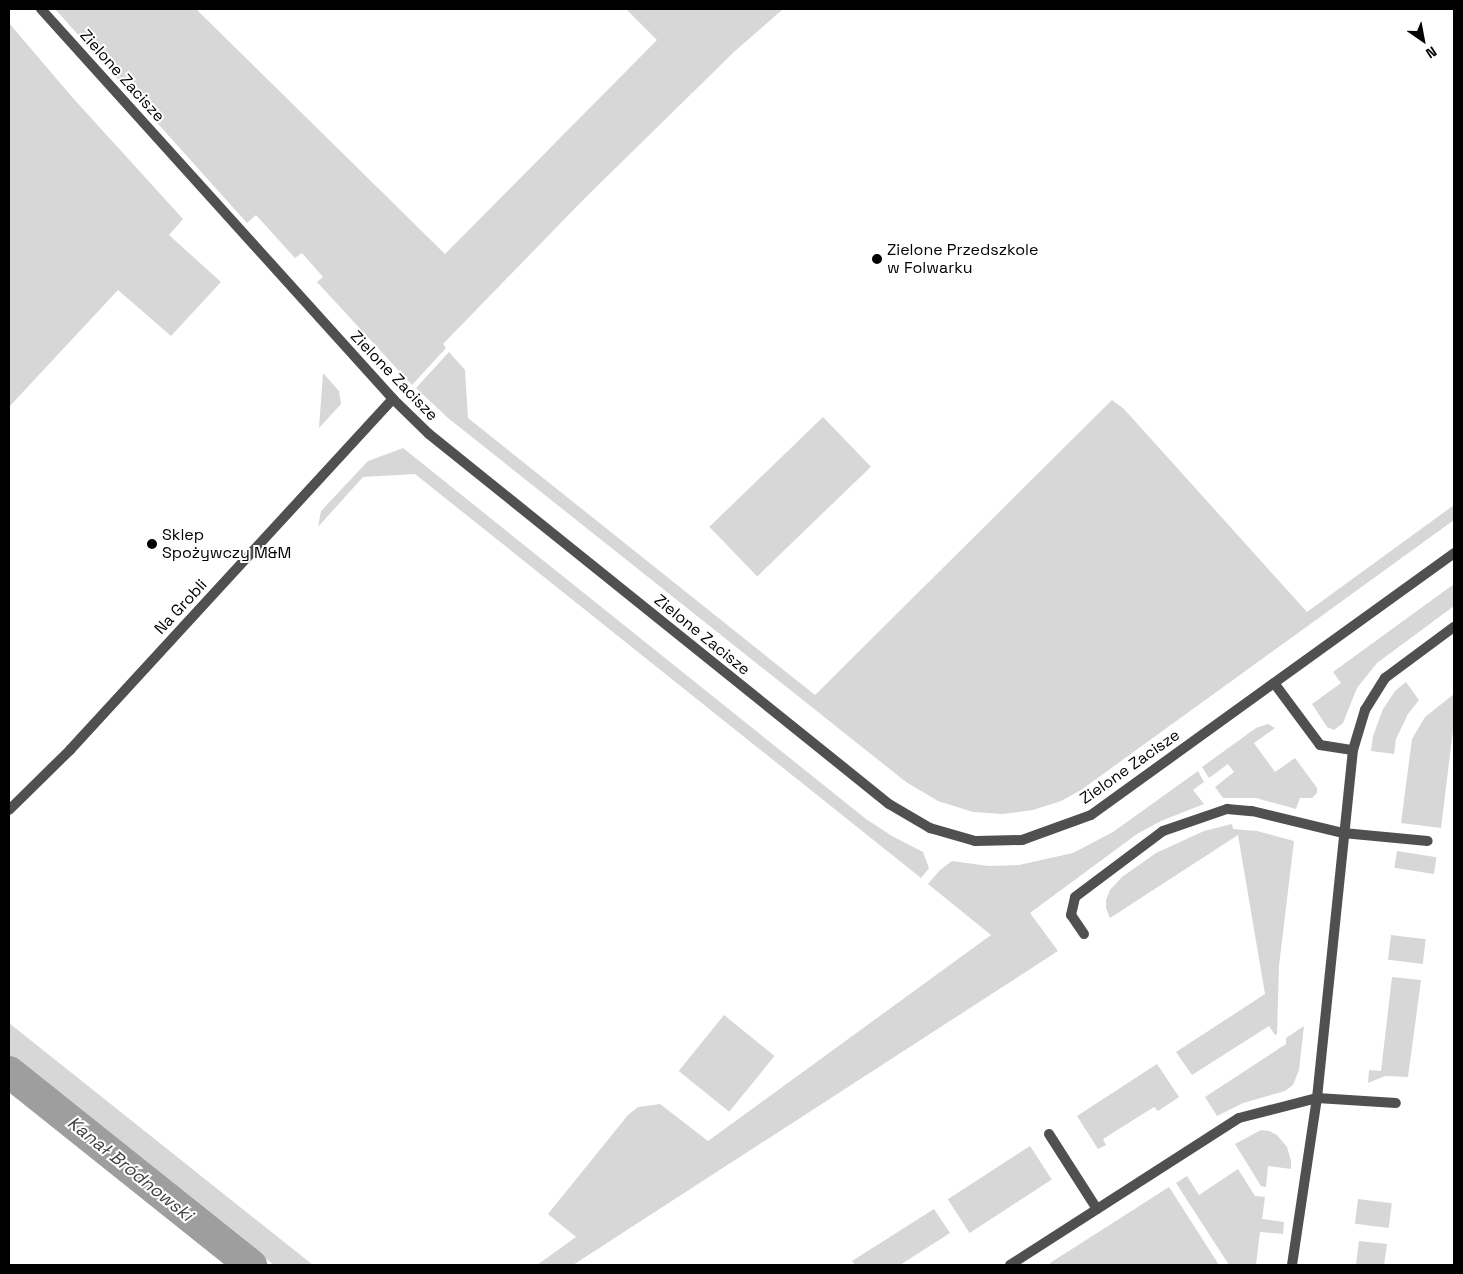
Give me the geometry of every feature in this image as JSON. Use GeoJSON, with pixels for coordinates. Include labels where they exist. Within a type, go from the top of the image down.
{"type":"FeatureCollection","features":[{"type":"Feature","properties":{"kind":"street","name":"Zielone Zacisze"},"geometry":{"type":"LineString","coordinates":[[41,9],[393,399],[450,452],[889,804],[930,828],[975,841],[1022,840],[1091,815],[1454,553]]}},
{"type":"Feature","properties":{"kind":"street","name":"Na Grobli"},"geometry":{"type":"LineString","coordinates":[[9,810],[76,744],[393,399]]}},
{"type":"Feature","properties":{"kind":"street"},"geometry":{"type":"LineString","coordinates":[[1292,1265],[1318,1098],[1343,833],[1353,750],[1365,710],[1385,678],[1454,627]]}},
{"type":"Feature","properties":{"kind":"street"},"geometry":{"type":"LineString","coordinates":[[1274,683],[1320,745],[1353,750]]}},
{"type":"Feature","properties":{"kind":"street"},"geometry":{"type":"LineString","coordinates":[[1084,934],[1071,915],[1075,897],[1163,831],[1192,819],[1227,809],[1252,812],[1343,833],[1428,841]]}},
{"type":"Feature","properties":{"kind":"street"},"geometry":{"type":"LineString","coordinates":[[1010,1265],[1239,1118],[1318,1098],[1396,1103]]}},
{"type":"Feature","properties":{"kind":"street"},"geometry":{"type":"LineString","coordinates":[[1049,1134],[1097,1209]]}},
{"type":"Feature","properties":{"kind":"shaded area"},"geometry":{"type":"Polygon","coordinates":[[[55,9],[196,9],[445,254],[657,40],[626,9],[783,9],[735,51],[585,198],[443,344],[446,348],[412,385],[317,282],[323,277],[302,253],[295,258],[256,215],[247,223],[55,9]]]}},
{"type":"Feature","properties":{"kind":"shaded area"},"geometry":{"type":"Polygon","coordinates":[[[9,23],[72,97],[183,219],[169,235],[221,282],[171,336],[118,290],[9,407],[9,23]]]}},
{"type":"Feature","properties":{"kind":"shaded area"},"geometry":{"type":"Polygon","coordinates":[[[449,352],[465,370],[468,418],[815,695],[1112,400],[1124,409],[1307,612],[1454,505],[1454,520],[1081,790],[1061,801],[1033,810],[1003,814],[973,812],[938,801],[906,782],[448,418],[416,388],[449,352]]]}},
{"type":"Feature","properties":{"kind":"shaded area"},"geometry":{"type":"Polygon","coordinates":[[[323,373],[339,391],[341,404],[319,428],[323,373]]]}},
{"type":"Feature","properties":{"kind":"shaded area"},"geometry":{"type":"Polygon","coordinates":[[[823,417],[871,467],[757,576],[709,527],[823,417]]]}},
{"type":"Feature","properties":{"kind":"shaded area"},"geometry":{"type":"Polygon","coordinates":[[[403,448],[866,819],[892,836],[923,852],[929,868],[921,878],[415,474],[363,477],[318,527],[321,511],[368,461],[403,448]]]}},
{"type":"Feature","properties":{"kind":"shaded area"},"geometry":{"type":"Polygon","coordinates":[[[1454,584],[1454,606],[1377,663],[1357,688],[1343,723],[1334,730],[1327,727],[1312,704],[1341,683],[1333,672],[1454,584]]]}},
{"type":"Feature","properties":{"kind":"shaded area"},"geometry":{"type":"Polygon","coordinates":[[[1406,682],[1419,700],[1408,714],[1396,739],[1394,754],[1371,751],[1373,736],[1383,709],[1395,691],[1406,682]]]}},
{"type":"Feature","properties":{"kind":"shaded area"},"geometry":{"type":"Polygon","coordinates":[[[1454,694],[1454,722],[1441,828],[1401,823],[1412,739],[1425,717],[1454,694]]]}},
{"type":"Feature","properties":{"kind":"shaded area"},"geometry":{"type":"Polygon","coordinates":[[[1268,724],[1275,728],[1254,743],[1275,772],[1295,758],[1317,788],[1317,793],[1312,798],[1300,798],[1296,809],[1256,798],[1223,798],[1215,787],[1234,772],[1228,764],[1209,778],[1202,767],[1256,728],[1268,724]]]}},
{"type":"Feature","properties":{"kind":"shaded area"},"geometry":{"type":"Polygon","coordinates":[[[1198,771],[1204,782],[1193,790],[1204,804],[1161,821],[1137,834],[1030,913],[1058,951],[573,1265],[537,1265],[576,1237],[548,1214],[628,1115],[638,1107],[660,1104],[708,1141],[991,935],[928,884],[940,870],[952,861],[989,866],[1019,865],[1073,853],[1113,832],[1198,771]]]}},
{"type":"Feature","properties":{"kind":"shaded area"},"geometry":{"type":"Polygon","coordinates":[[[1232,824],[1233,829],[1257,831],[1294,841],[1279,966],[1277,1034],[1275,1035],[1269,1026],[1192,1075],[1176,1052],[1265,994],[1238,835],[1110,918],[1106,908],[1106,900],[1110,890],[1122,877],[1156,853],[1204,831],[1232,824]]]}},
{"type":"Feature","properties":{"kind":"shaded area"},"geometry":{"type":"Polygon","coordinates":[[[1397,851],[1437,857],[1434,874],[1394,868],[1397,851]]]}},
{"type":"Feature","properties":{"kind":"shaded area"},"geometry":{"type":"Polygon","coordinates":[[[1391,935],[1426,939],[1423,964],[1388,960],[1391,935]]]}},
{"type":"Feature","properties":{"kind":"shaded area"},"geometry":{"type":"Polygon","coordinates":[[[1392,977],[1421,980],[1408,1077],[1385,1076],[1368,1083],[1369,1070],[1381,1071],[1392,977]]]}},
{"type":"Feature","properties":{"kind":"shaded area"},"geometry":{"type":"Polygon","coordinates":[[[724,1015],[775,1056],[729,1112],[679,1071],[724,1015]]]}},
{"type":"Feature","properties":{"kind":"shaded area"},"geometry":{"type":"Polygon","coordinates":[[[9,1023],[313,1265],[274,1265],[9,1055],[9,1023]]]}},
{"type":"Feature","properties":{"kind":"shaded area"},"geometry":{"type":"Polygon","coordinates":[[[1304,1026],[1299,1070],[1293,1085],[1285,1091],[1243,1103],[1217,1116],[1205,1097],[1286,1044],[1286,1038],[1304,1026]]]}},
{"type":"Feature","properties":{"kind":"shaded area"},"geometry":{"type":"Polygon","coordinates":[[[1157,1064],[1179,1097],[1158,1111],[1154,1107],[1103,1139],[1106,1145],[1098,1149],[1077,1116],[1157,1064]]]}},
{"type":"Feature","properties":{"kind":"shaded area"},"geometry":{"type":"Polygon","coordinates":[[[1261,1130],[1277,1135],[1287,1147],[1291,1161],[1291,1169],[1268,1166],[1266,1187],[1261,1186],[1235,1144],[1261,1130]]]}},
{"type":"Feature","properties":{"kind":"shaded area"},"geometry":{"type":"Polygon","coordinates":[[[1030,1146],[1052,1180],[970,1233],[948,1199],[1030,1146]]]}},
{"type":"Feature","properties":{"kind":"shaded area"},"geometry":{"type":"Polygon","coordinates":[[[1238,1169],[1255,1196],[1265,1197],[1262,1219],[1284,1222],[1283,1234],[1260,1232],[1256,1265],[1229,1265],[1176,1183],[1187,1176],[1199,1195],[1238,1169]]]}},
{"type":"Feature","properties":{"kind":"shaded area"},"geometry":{"type":"Polygon","coordinates":[[[1169,1187],[1219,1265],[1051,1265],[1050,1263],[1169,1187]]]}},
{"type":"Feature","properties":{"kind":"shaded area"},"geometry":{"type":"Polygon","coordinates":[[[1358,1199],[1392,1203],[1389,1228],[1355,1224],[1358,1199]]]}},
{"type":"Feature","properties":{"kind":"shaded area"},"geometry":{"type":"Polygon","coordinates":[[[934,1209],[950,1233],[900,1265],[855,1265],[852,1261],[934,1209]]]}},
{"type":"Feature","properties":{"kind":"shaded area"},"geometry":{"type":"Polygon","coordinates":[[[1359,1241],[1387,1244],[1384,1265],[1356,1265],[1359,1241]]]}},
{"type":"Feature","properties":{"kind":"waterway","name":"Kanał Bródnowski"},"geometry":{"type":"LineString","coordinates":[[9,1072],[251,1265]]}},
{"type":"Feature","properties":{"kind":"place","name":"Zielone Przedszkole w Folwarku"},"geometry":{"type":"Point","coordinates":[877,259]}},
{"type":"Feature","properties":{"kind":"place","name":"Sklep Spożywczy M&M"},"geometry":{"type":"Point","coordinates":[152,544]}}]}
